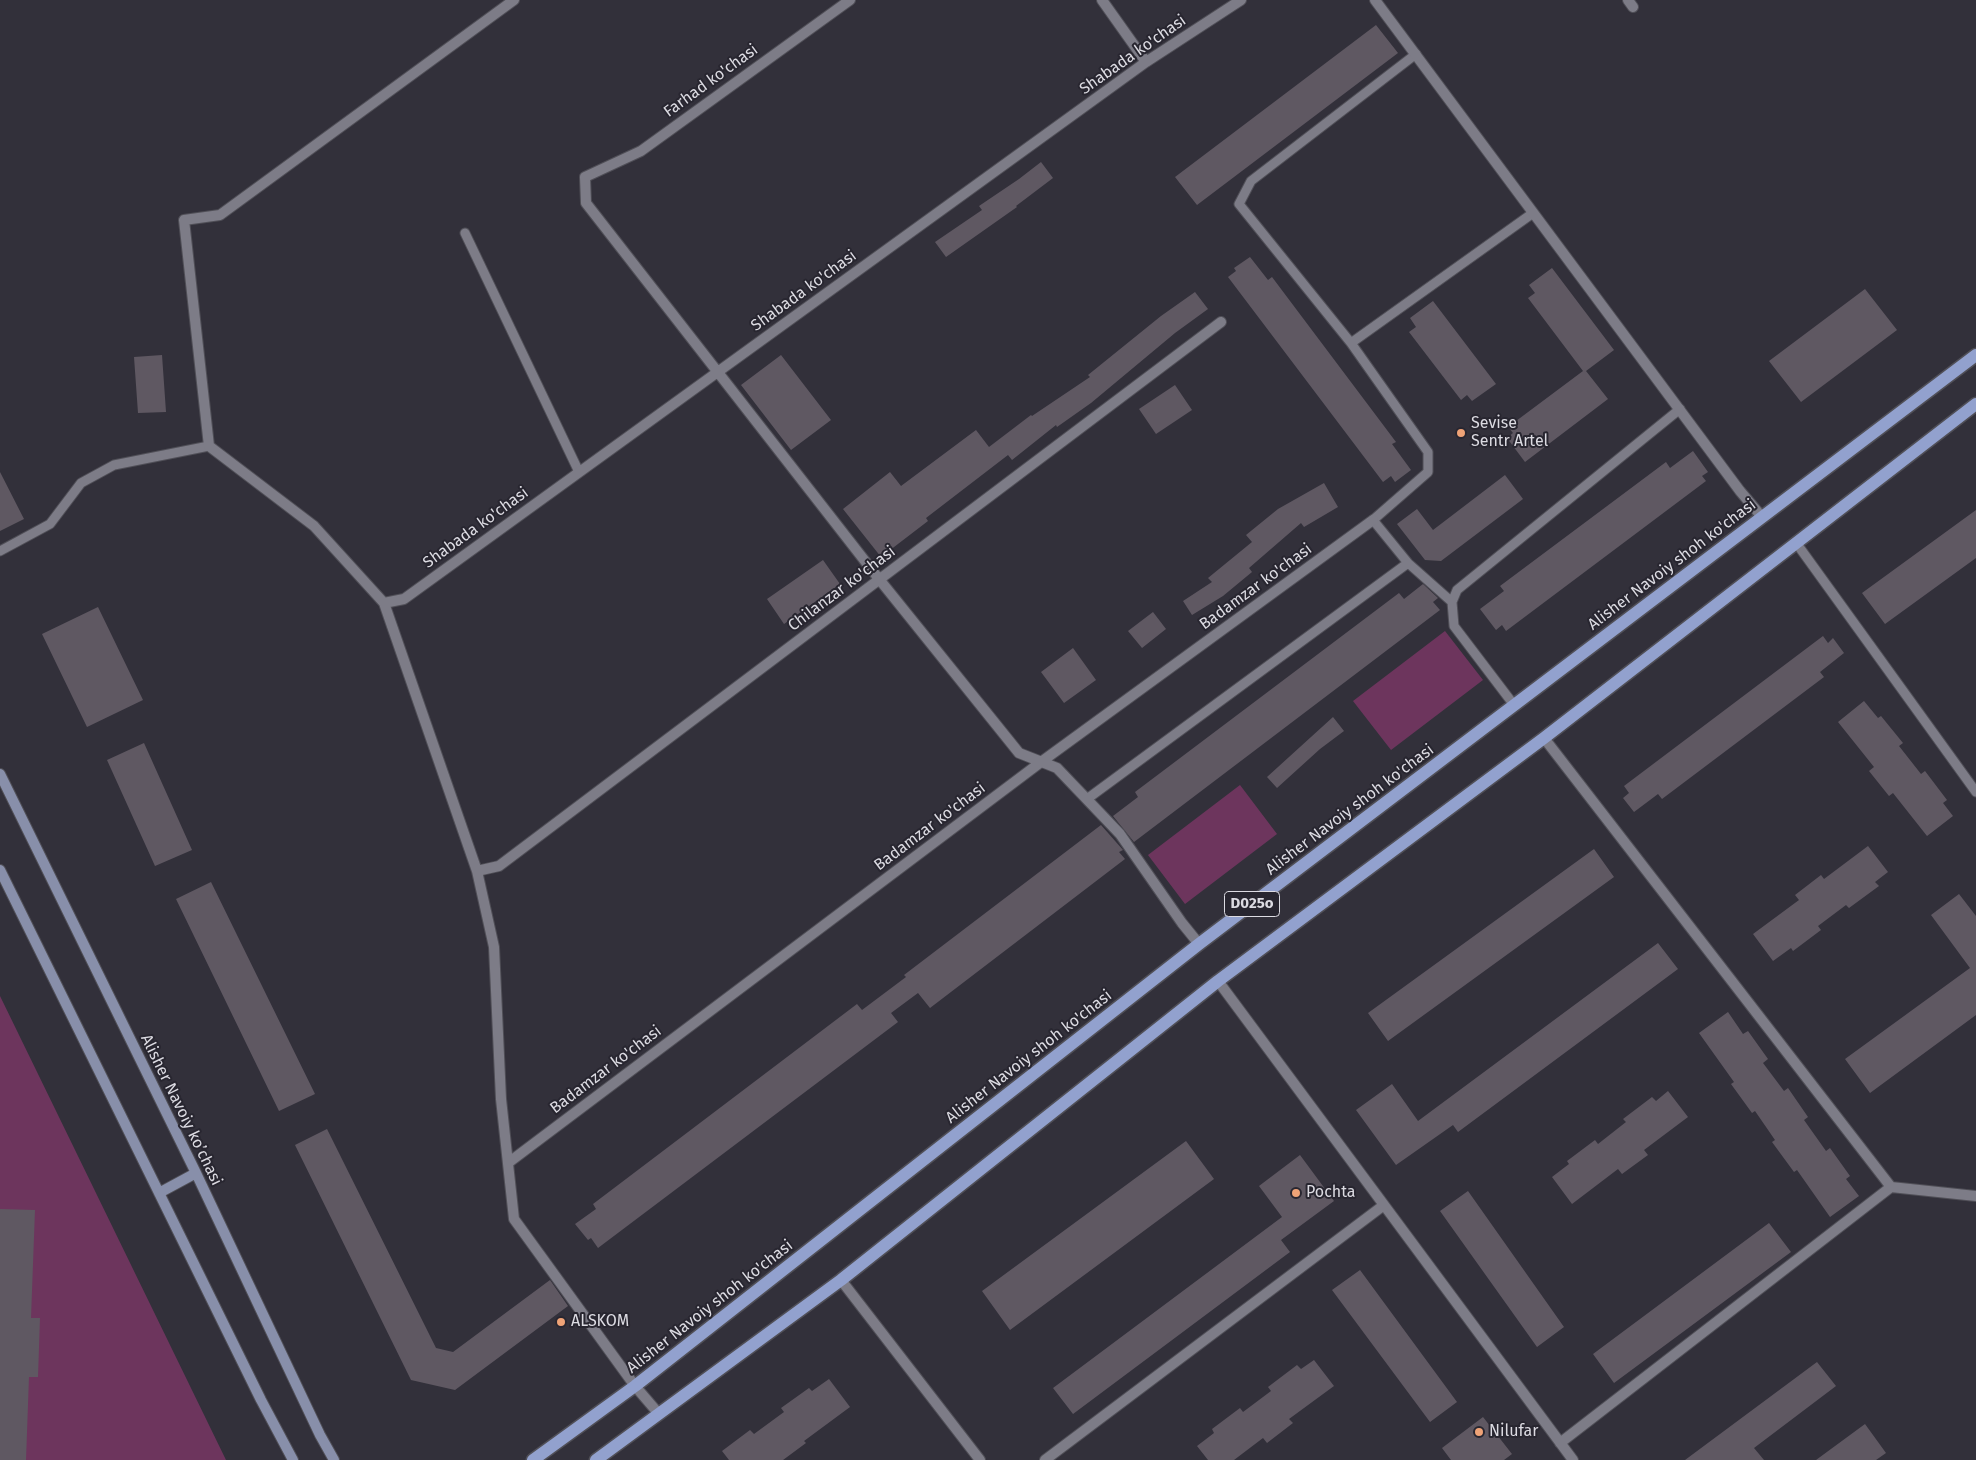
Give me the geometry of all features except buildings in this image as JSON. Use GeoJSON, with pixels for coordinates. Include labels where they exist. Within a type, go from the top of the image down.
{"type":"FeatureCollection","features":[{"type":"Feature","properties":{"kind":"main road","name":"Alisher Navoiy shoh ko'chasi"},"geometry":{"type":"LineString","coordinates":[[533,1460],[635,1386],[1199,944],[1976,355]]}},
{"type":"Feature","properties":{"kind":"main road","name":"D025o"},"geometry":{"type":"LineString","coordinates":[[596,1460],[841,1280],[1218,981],[1544,738],[1976,404]]}},
{"type":"Feature","properties":{"kind":"main road","name":"Alisher Navoiy ko’chasi"},"geometry":{"type":"LineString","coordinates":[[0,774],[196,1173],[320,1435],[334,1460]]}},
{"type":"Feature","properties":{"kind":"main road"},"geometry":{"type":"LineString","coordinates":[[0,870],[260,1400],[293,1460]]}},
{"type":"Feature","properties":{"kind":"main road"},"geometry":{"type":"LineString","coordinates":[[158,1193],[196,1173]]}},
{"type":"Feature","properties":{"kind":"street"},"geometry":{"type":"LineString","coordinates":[[514,0],[220,216],[184,220],[209,446],[314,526],[384,604],[478,871],[494,947],[501,1099],[514,1219],[635,1386],[659,1414]]}},
{"type":"Feature","properties":{"kind":"street","name":"Farhad ko'chasi"},"geometry":{"type":"LineString","coordinates":[[718,372],[586,203],[585,177],[641,151],[850,0]]}},
{"type":"Feature","properties":{"kind":"street"},"geometry":{"type":"LineString","coordinates":[[1102,0],[1146,62]]}},
{"type":"Feature","properties":{"kind":"street","name":"Shabada ko'chasi"},"geometry":{"type":"LineString","coordinates":[[384,604],[404,599],[1146,62],[1240,0]]}},
{"type":"Feature","properties":{"kind":"street"},"geometry":{"type":"LineString","coordinates":[[1376,0],[1762,517]]}},
{"type":"Feature","properties":{"kind":"street","name":"Chilanzar ko'chasi"},"geometry":{"type":"LineString","coordinates":[[478,871],[499,866],[1220,322]]}},
{"type":"Feature","properties":{"kind":"street"},"geometry":{"type":"LineString","coordinates":[[718,372],[879,579],[1019,753],[1056,768],[1120,834],[1182,923],[1199,944]]}},
{"type":"Feature","properties":{"kind":"street","name":"Badamzar ko'chasi"},"geometry":{"type":"LineString","coordinates":[[508,1163],[1041,762],[1373,520]]}},
{"type":"Feature","properties":{"kind":"street"},"geometry":{"type":"LineString","coordinates":[[1544,738],[1891,1186]]}},
{"type":"Feature","properties":{"kind":"street"},"geometry":{"type":"LineString","coordinates":[[1218,981],[1572,1460]]}},
{"type":"Feature","properties":{"kind":"street"},"geometry":{"type":"LineString","coordinates":[[1560,1444],[1891,1186],[1976,1196]]}},
{"type":"Feature","properties":{"kind":"street"},"geometry":{"type":"LineString","coordinates":[[1045,1460],[1384,1205]]}},
{"type":"Feature","properties":{"kind":"street"},"geometry":{"type":"LineString","coordinates":[[841,1280],[980,1460]]}},
{"type":"Feature","properties":{"kind":"lane"},"geometry":{"type":"LineString","coordinates":[[1416,54],[1251,181],[1239,204],[1351,343],[1428,452],[1428,472],[1373,520],[1408,563],[1452,602]]}},
{"type":"Feature","properties":{"kind":"lane"},"geometry":{"type":"LineString","coordinates":[[1351,343],[1534,213]]}},
{"type":"Feature","properties":{"kind":"lane"},"geometry":{"type":"LineString","coordinates":[[465,233],[579,472]]}},
{"type":"Feature","properties":{"kind":"lane"},"geometry":{"type":"LineString","coordinates":[[1514,705],[1454,626],[1452,602],[1457,590],[1680,409]]}},
{"type":"Feature","properties":{"kind":"lane"},"geometry":{"type":"LineString","coordinates":[[0,550],[50,524],[81,483],[114,466],[209,446]]}},
{"type":"Feature","properties":{"kind":"lane"},"geometry":{"type":"LineString","coordinates":[[1797,544],[1976,792]]}},
{"type":"Feature","properties":{"kind":"lane"},"geometry":{"type":"LineString","coordinates":[[1087,800],[1408,563]]}},
{"type":"Feature","properties":{"kind":"shaded area"},"geometry":{"type":"Polygon","coordinates":[[[1445,631],[1483,680],[1391,750],[1353,701],[1445,631]]]}},
{"type":"Feature","properties":{"kind":"shaded area"},"geometry":{"type":"Polygon","coordinates":[[[1240,785],[1277,834],[1185,904],[1148,855],[1240,785]]]}},
{"type":"Feature","properties":{"kind":"shaded area"},"geometry":{"type":"Polygon","coordinates":[[[0,996],[226,1460],[0,1460],[0,996]]]}},
{"type":"Feature","properties":{"kind":"place","name":"Sevise Sentr Artel"},"geometry":{"type":"Point","coordinates":[1461,433]}},
{"type":"Feature","properties":{"kind":"place","name":"Pochta"},"geometry":{"type":"Point","coordinates":[1296,1193]}},
{"type":"Feature","properties":{"kind":"place","name":"ALSKOM"},"geometry":{"type":"Point","coordinates":[561,1322]}},
{"type":"Feature","properties":{"kind":"place","name":"Nilufar"},"geometry":{"type":"Point","coordinates":[1479,1432]}}]}
